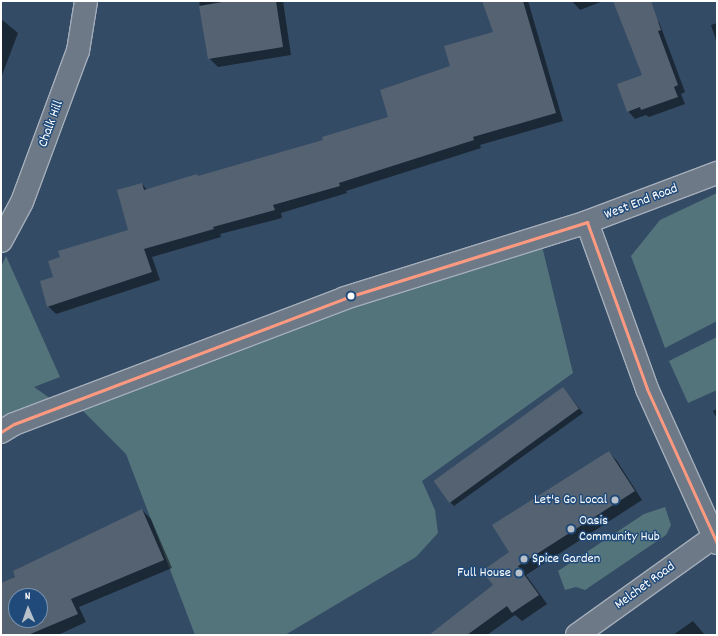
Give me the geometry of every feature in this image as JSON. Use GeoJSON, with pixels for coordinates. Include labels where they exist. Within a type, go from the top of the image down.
{"type":"FeatureCollection","features":[{"type":"Feature","properties":{"kind":"street","name":"Chalk Hill"},"geometry":{"type":"LineString","coordinates":[[1,241],[22,202],[78,51],[86,1]]}},
{"type":"Feature","properties":{"kind":"street","name":"West End Road"},"geometry":{"type":"LineString","coordinates":[[1,432],[14,424],[345,298],[587,222],[717,173]]}},
{"type":"Feature","properties":{"kind":"street"},"geometry":{"type":"LineString","coordinates":[[587,222],[647,389],[715,540]]}},
{"type":"Feature","properties":{"kind":"street","name":"Melchet Road"},"geometry":{"type":"LineString","coordinates":[[577,635],[715,540]]}},
{"type":"Feature","properties":{"kind":"green space"},"geometry":{"type":"Polygon","coordinates":[[[717,193],[717,321],[665,348],[631,256],[660,220],[717,193]]]}},
{"type":"Feature","properties":{"kind":"green space"},"geometry":{"type":"Polygon","coordinates":[[[540,238],[573,373],[422,481],[435,510],[438,533],[416,557],[285,635],[195,635],[126,454],[74,402],[540,238]]]}},
{"type":"Feature","properties":{"kind":"green space"},"geometry":{"type":"Polygon","coordinates":[[[6,256],[60,377],[34,387],[61,406],[1,423],[1,267],[6,256]]]}},
{"type":"Feature","properties":{"kind":"green space"},"geometry":{"type":"Polygon","coordinates":[[[717,337],[717,390],[688,403],[669,361],[717,337]]]}},
{"type":"Feature","properties":{"kind":"green space"},"geometry":{"type":"Polygon","coordinates":[[[665,507],[671,525],[666,535],[585,590],[576,587],[565,590],[558,571],[644,514],[665,507]]]}},
{"type":"Feature","properties":{"kind":"building"},"geometry":{"type":"Polygon","coordinates":[[[228,1],[276,1],[283,47],[208,59],[199,6],[228,1]]]}},
{"type":"Feature","properties":{"kind":"building"},"geometry":{"type":"Polygon","coordinates":[[[482,1],[523,1],[556,113],[473,137],[474,140],[339,183],[340,186],[273,205],[275,210],[213,227],[214,229],[144,249],[152,272],[47,307],[40,281],[53,277],[48,261],[60,257],[58,251],[128,230],[117,190],[142,183],[144,190],[197,174],[198,176],[323,140],[322,137],[388,117],[380,90],[450,66],[444,46],[493,32],[482,1]]]}},
{"type":"Feature","properties":{"kind":"building"},"geometry":{"type":"Polygon","coordinates":[[[613,1],[651,1],[661,30],[658,31],[678,85],[674,87],[678,97],[641,110],[640,107],[627,112],[617,84],[642,75],[613,1]]]}},
{"type":"Feature","properties":{"kind":"building"},"geometry":{"type":"Polygon","coordinates":[[[563,387],[579,409],[449,503],[434,481],[563,387]]]}},
{"type":"Feature","properties":{"kind":"building"},"geometry":{"type":"Polygon","coordinates":[[[609,451],[635,491],[518,566],[539,595],[512,613],[507,606],[467,635],[429,635],[493,585],[482,571],[509,552],[492,525],[609,451]]]}},
{"type":"Feature","properties":{"kind":"building"},"geometry":{"type":"Polygon","coordinates":[[[142,509],[164,560],[71,599],[78,614],[48,627],[48,588],[8,588],[8,628],[45,628],[28,635],[1,635],[1,583],[15,577],[13,571],[142,509]]]}},
{"type":"Feature","properties":{"kind":"transit line"},"geometry":{"type":"LineString","coordinates":[[587,222],[647,389],[717,543]]}},
{"type":"Feature","properties":{"kind":"transit line"},"geometry":{"type":"LineString","coordinates":[[1,432],[14,424],[345,298],[587,222]]}},
{"type":"Feature","properties":{"kind":"place","name":"Let's Go Local"},"geometry":{"type":"Point","coordinates":[615,500]}},
{"type":"Feature","properties":{"kind":"place","name":"Oasis Community Hub"},"geometry":{"type":"Point","coordinates":[571,529]}},
{"type":"Feature","properties":{"kind":"place","name":"Spice Garden"},"geometry":{"type":"Point","coordinates":[524,559]}},
{"type":"Feature","properties":{"kind":"place","name":"Full House"},"geometry":{"type":"Point","coordinates":[519,573]}}]}
